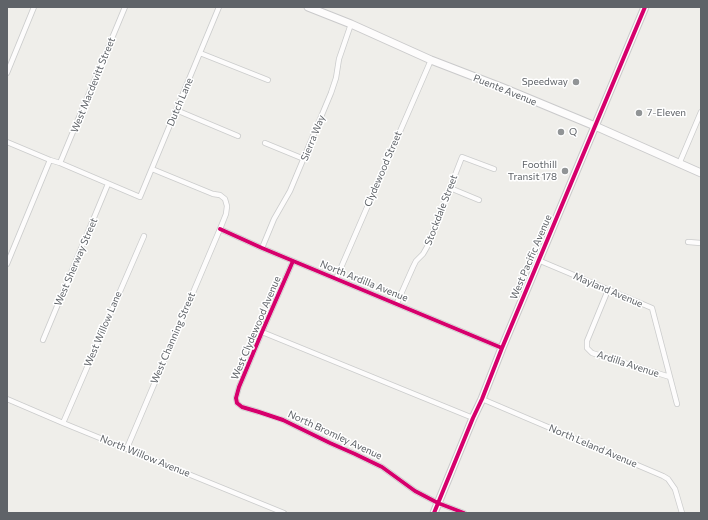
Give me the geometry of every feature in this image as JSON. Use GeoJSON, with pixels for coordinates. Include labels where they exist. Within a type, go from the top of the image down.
{"type":"FeatureCollection","features":[{"type":"Feature","properties":{"kind":"main road","name":"Puente Avenue"},"geometry":{"type":"LineString","coordinates":[[308,7],[351,24],[431,60],[594,126],[701,173]]}},
{"type":"Feature","properties":{"kind":"main road","name":"West Pacific Avenue"},"geometry":{"type":"LineString","coordinates":[[434,513],[538,260],[645,7]]}},
{"type":"Feature","properties":{"kind":"street"},"geometry":{"type":"LineString","coordinates":[[7,73],[34,7]]}},
{"type":"Feature","properties":{"kind":"street","name":"West Macdevitt Street"},"geometry":{"type":"LineString","coordinates":[[60,164],[125,7]]}},
{"type":"Feature","properties":{"kind":"street","name":"Dutch Lane"},"geometry":{"type":"LineString","coordinates":[[108,184],[140,198],[219,7]]}},
{"type":"Feature","properties":{"kind":"street","name":"Sierra Way"},"geometry":{"type":"LineString","coordinates":[[262,248],[274,219],[290,191],[331,93],[336,78],[339,59],[351,24]]}},
{"type":"Feature","properties":{"kind":"street"},"geometry":{"type":"LineString","coordinates":[[200,53],[268,80]]}},
{"type":"Feature","properties":{"kind":"street","name":"Clydewood Street"},"geometry":{"type":"LineString","coordinates":[[336,278],[431,60]]}},
{"type":"Feature","properties":{"kind":"street"},"geometry":{"type":"LineString","coordinates":[[176,110],[238,136]]}},
{"type":"Feature","properties":{"kind":"street"},"geometry":{"type":"LineString","coordinates":[[679,164],[701,112]]}},
{"type":"Feature","properties":{"kind":"street"},"geometry":{"type":"LineString","coordinates":[[7,142],[108,184]]}},
{"type":"Feature","properties":{"kind":"street"},"geometry":{"type":"LineString","coordinates":[[264,143],[304,159]]}},
{"type":"Feature","properties":{"kind":"street","name":"Stockdale Street"},"geometry":{"type":"LineString","coordinates":[[397,303],[416,261],[427,247],[462,157],[494,170]]}},
{"type":"Feature","properties":{"kind":"street"},"geometry":{"type":"LineString","coordinates":[[7,264],[50,160]]}},
{"type":"Feature","properties":{"kind":"street","name":"West Channing Street"},"geometry":{"type":"LineString","coordinates":[[127,448],[220,229],[226,214],[227,206],[225,199],[220,195],[213,194],[152,169]]}},
{"type":"Feature","properties":{"kind":"street","name":"West Sherway Street"},"geometry":{"type":"LineString","coordinates":[[43,340],[108,184]]}},
{"type":"Feature","properties":{"kind":"street"},"geometry":{"type":"LineString","coordinates":[[450,188],[479,200]]}},
{"type":"Feature","properties":{"kind":"street","name":"North Ardilla Avenue"},"geometry":{"type":"LineString","coordinates":[[220,229],[502,348]]}},
{"type":"Feature","properties":{"kind":"street","name":"West Willow Lane"},"geometry":{"type":"LineString","coordinates":[[63,422],[144,236]]}},
{"type":"Feature","properties":{"kind":"street"},"geometry":{"type":"LineString","coordinates":[[688,242],[701,243]]}},
{"type":"Feature","properties":{"kind":"street","name":"Mayland Avenue"},"geometry":{"type":"LineString","coordinates":[[538,260],[652,308],[677,404]]}},
{"type":"Feature","properties":{"kind":"street","name":"West Clydewood Avenue"},"geometry":{"type":"LineString","coordinates":[[237,403],[236,398],[239,387],[294,261]]}},
{"type":"Feature","properties":{"kind":"street","name":"Ardilla Avenue"},"geometry":{"type":"LineString","coordinates":[[608,290],[587,341],[587,348],[592,353],[670,377]]}},
{"type":"Feature","properties":{"kind":"street"},"geometry":{"type":"LineString","coordinates":[[262,332],[473,418]]}},
{"type":"Feature","properties":{"kind":"street","name":"North Willow Avenue"},"geometry":{"type":"LineString","coordinates":[[7,398],[284,513]]}},
{"type":"Feature","properties":{"kind":"street","name":"North Leland Avenue"},"geometry":{"type":"LineString","coordinates":[[482,399],[663,476],[668,479],[675,489],[682,513]]}},
{"type":"Feature","properties":{"kind":"street","name":"North Bromley Avenue"},"geometry":{"type":"LineString","coordinates":[[237,403],[242,407],[283,420],[382,467],[416,491],[438,503],[464,513]]}},
{"type":"Feature","properties":{"kind":"cycle path"},"geometry":{"type":"LineString","coordinates":[[434,513],[645,7]]}},
{"type":"Feature","properties":{"kind":"cycle path"},"geometry":{"type":"LineString","coordinates":[[220,229],[502,348]]}},
{"type":"Feature","properties":{"kind":"cycle path"},"geometry":{"type":"LineString","coordinates":[[293,261],[239,387],[236,398],[237,403],[242,407],[283,420],[382,467],[415,491],[438,503],[464,513]]}},
{"type":"Feature","properties":{"kind":"place","name":"Speedway"},"geometry":{"type":"Point","coordinates":[576,82]}},
{"type":"Feature","properties":{"kind":"place","name":"7-Eleven"},"geometry":{"type":"Point","coordinates":[639,113]}},
{"type":"Feature","properties":{"kind":"place","name":"Q"},"geometry":{"type":"Point","coordinates":[561,132]}},
{"type":"Feature","properties":{"kind":"place","name":"Foothill Transit 178"},"geometry":{"type":"Point","coordinates":[565,171]}}]}
